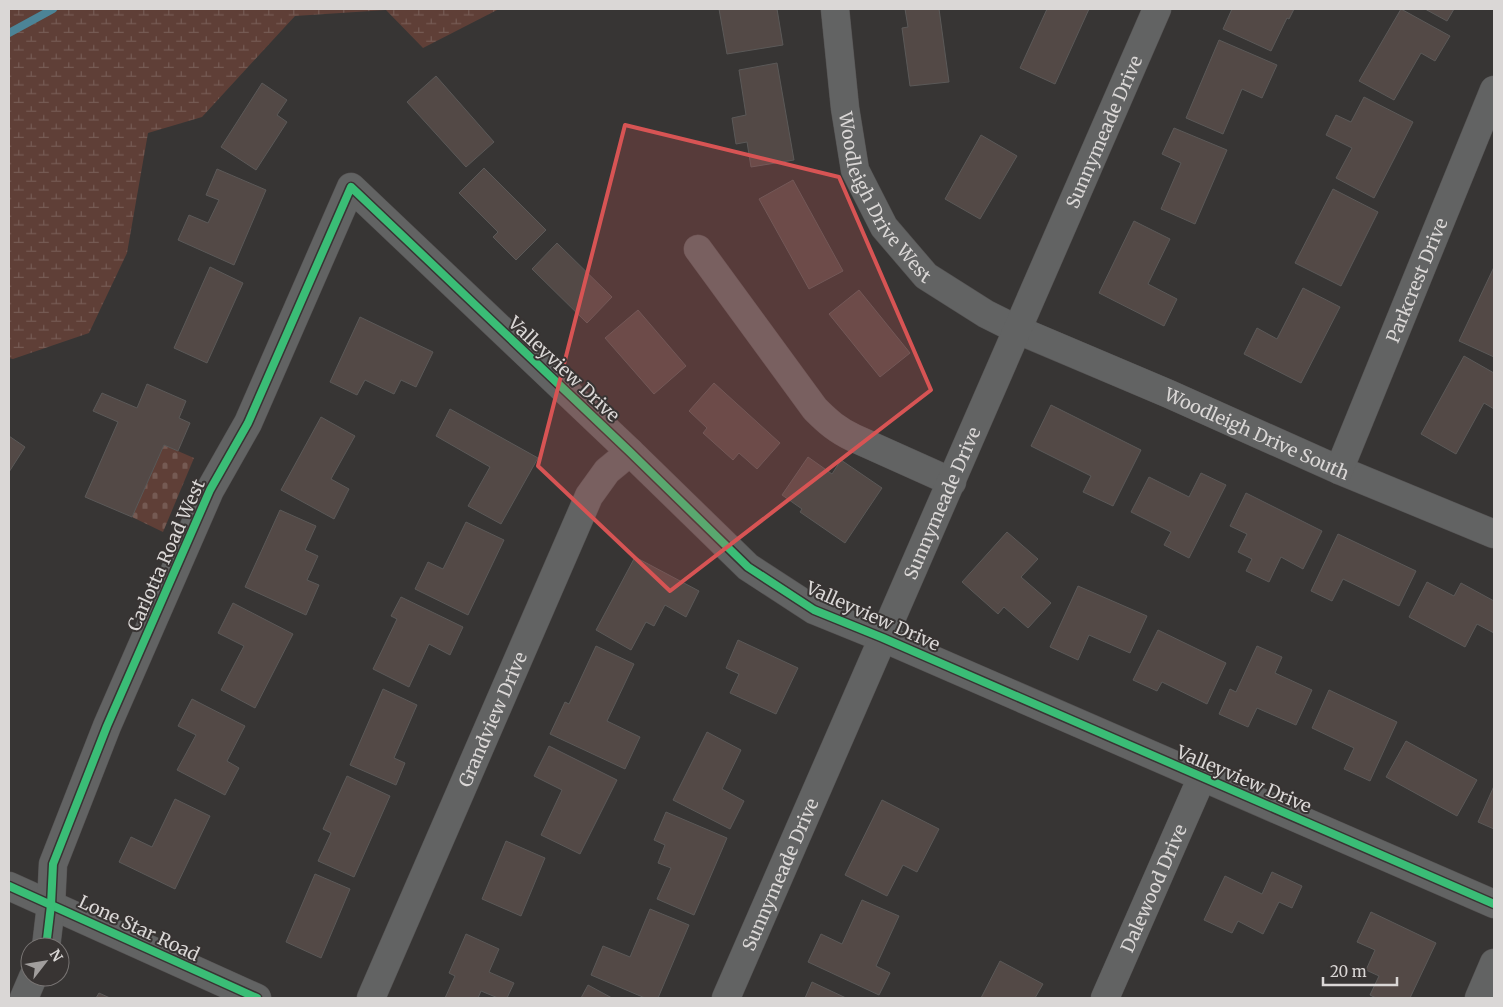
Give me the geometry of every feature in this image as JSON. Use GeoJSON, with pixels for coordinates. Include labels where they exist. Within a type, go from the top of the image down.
{"type":"FeatureCollection","features":[{"type":"Feature","properties":{"kind":"street","name":"Woodleigh Drive West"},"geometry":{"type":"LineString","coordinates":[[835,9],[845,108],[855,170],[884,227],[926,276],[986,314],[1018,330]]}},
{"type":"Feature","properties":{"kind":"street","name":"Sunnymeade Drive"},"geometry":{"type":"LineString","coordinates":[[726,998],[1157,9]]}},
{"type":"Feature","properties":{"kind":"street","name":"Parkcrest Drive"},"geometry":{"type":"LineString","coordinates":[[1339,470],[1494,90]]}},
{"type":"Feature","properties":{"kind":"street","name":"Valleyview Drive"},"geometry":{"type":"LineString","coordinates":[[351,187],[748,566],[814,610],[883,638],[1494,904]]}},
{"type":"Feature","properties":{"kind":"street","name":"Carlotta Road West"},"geometry":{"type":"LineString","coordinates":[[47,937],[53,864],[107,726],[210,490],[248,423],[351,187]]}},
{"type":"Feature","properties":{"kind":"street"},"geometry":{"type":"LineString","coordinates":[[698,249],[805,396],[829,423],[847,435],[952,482]]}},
{"type":"Feature","properties":{"kind":"street","name":"Woodleigh Drive South"},"geometry":{"type":"LineString","coordinates":[[1018,330],[1169,394],[1339,470],[1494,534]]}},
{"type":"Feature","properties":{"kind":"street","name":"Grandview Drive"},"geometry":{"type":"LineString","coordinates":[[371,998],[589,496],[607,471],[630,452]]}},
{"type":"Feature","properties":{"kind":"street","name":"Dalewood Drive"},"geometry":{"type":"LineString","coordinates":[[1105,998],[1202,778]]}},
{"type":"Feature","properties":{"kind":"street","name":"Lone Star Road"},"geometry":{"type":"LineString","coordinates":[[9,886],[257,998]]}},
{"type":"Feature","properties":{"kind":"street"},"geometry":{"type":"LineString","coordinates":[[1479,998],[1494,963]]}},
{"type":"Feature","properties":{"kind":"highlighted area"},"geometry":{"type":"Polygon","coordinates":[[[625,125],[839,177],[931,390],[670,591],[538,466],[625,125]]]}},
{"type":"Feature","properties":{"kind":"green space"},"geometry":{"type":"Polygon","coordinates":[[[9,9],[499,9],[423,48],[386,10],[295,16],[202,117],[148,133],[127,253],[89,333],[13,359],[9,358],[9,9]]]}},
{"type":"Feature","properties":{"kind":"green space"},"geometry":{"type":"Polygon","coordinates":[[[164,445],[194,458],[163,532],[132,517],[164,445]]]}},
{"type":"Feature","properties":{"kind":"building"},"geometry":{"type":"Polygon","coordinates":[[[719,9],[777,9],[783,45],[727,54],[719,9]]]}},
{"type":"Feature","properties":{"kind":"building"},"geometry":{"type":"Polygon","coordinates":[[[905,9],[939,9],[949,82],[910,86],[902,28],[908,27],[905,9]]]}},
{"type":"Feature","properties":{"kind":"building"},"geometry":{"type":"Polygon","coordinates":[[[1047,9],[1089,9],[1055,84],[1020,68],[1047,9]]]}},
{"type":"Feature","properties":{"kind":"building"},"geometry":{"type":"Polygon","coordinates":[[[1232,9],[1294,9],[1289,19],[1287,18],[1271,51],[1223,29],[1232,9]]]}},
{"type":"Feature","properties":{"kind":"building"},"geometry":{"type":"Polygon","coordinates":[[[1401,9],[1450,36],[1435,61],[1421,53],[1394,100],[1359,81],[1401,9]]]}},
{"type":"Feature","properties":{"kind":"building"},"geometry":{"type":"Polygon","coordinates":[[[1425,9],[1454,9],[1447,21],[1425,9]]]}},
{"type":"Feature","properties":{"kind":"building"},"geometry":{"type":"Polygon","coordinates":[[[1219,40],[1277,65],[1262,98],[1242,89],[1223,134],[1186,118],[1219,40]]]}},
{"type":"Feature","properties":{"kind":"building"},"geometry":{"type":"Polygon","coordinates":[[[777,63],[794,160],[751,167],[747,142],[736,144],[732,118],[746,115],[739,70],[777,63]]]}},
{"type":"Feature","properties":{"kind":"building"},"geometry":{"type":"Polygon","coordinates":[[[436,76],[494,142],[466,167],[407,102],[436,76]]]}},
{"type":"Feature","properties":{"kind":"building"},"geometry":{"type":"Polygon","coordinates":[[[262,83],[287,100],[277,115],[287,122],[256,170],[221,147],[262,83]]]}},
{"type":"Feature","properties":{"kind":"building"},"geometry":{"type":"Polygon","coordinates":[[[1364,97],[1413,122],[1374,198],[1336,178],[1352,148],[1326,135],[1336,115],[1351,122],[1364,97]]]}},
{"type":"Feature","properties":{"kind":"building"},"geometry":{"type":"Polygon","coordinates":[[[1174,128],[1227,150],[1195,224],[1161,209],[1181,163],[1162,154],[1174,128]]]}},
{"type":"Feature","properties":{"kind":"building"},"geometry":{"type":"Polygon","coordinates":[[[981,135],[1017,156],[980,219],[945,199],[981,135]]]}},
{"type":"Feature","properties":{"kind":"building"},"geometry":{"type":"Polygon","coordinates":[[[484,168],[546,230],[516,260],[493,237],[498,232],[459,193],[484,168]]]}},
{"type":"Feature","properties":{"kind":"building"},"geometry":{"type":"Polygon","coordinates":[[[217,169],[266,190],[234,265],[178,240],[189,215],[208,223],[219,200],[206,195],[217,169]]]}},
{"type":"Feature","properties":{"kind":"building"},"geometry":{"type":"Polygon","coordinates":[[[793,180],[843,271],[809,289],[759,199],[793,180]]]}},
{"type":"Feature","properties":{"kind":"building"},"geometry":{"type":"Polygon","coordinates":[[[1333,189],[1378,212],[1341,286],[1295,263],[1333,189]]]}},
{"type":"Feature","properties":{"kind":"building"},"geometry":{"type":"Polygon","coordinates":[[[1134,221],[1170,239],[1148,284],[1177,299],[1164,326],[1099,293],[1134,221]]]}},
{"type":"Feature","properties":{"kind":"building"},"geometry":{"type":"Polygon","coordinates":[[[557,243],[612,297],[587,323],[532,269],[557,243]]]}},
{"type":"Feature","properties":{"kind":"building"},"geometry":{"type":"Polygon","coordinates":[[[210,267],[243,283],[207,363],[174,348],[210,267]]]}},
{"type":"Feature","properties":{"kind":"building"},"geometry":{"type":"Polygon","coordinates":[[[1494,267],[1494,357],[1459,341],[1494,267]]]}},
{"type":"Feature","properties":{"kind":"building"},"geometry":{"type":"Polygon","coordinates":[[[1303,288],[1340,307],[1301,383],[1244,354],[1257,328],[1277,339],[1303,288]]]}},
{"type":"Feature","properties":{"kind":"building"},"geometry":{"type":"Polygon","coordinates":[[[859,290],[910,353],[880,377],[829,314],[859,290]]]}},
{"type":"Feature","properties":{"kind":"building"},"geometry":{"type":"Polygon","coordinates":[[[638,310],[686,366],[654,394],[605,338],[638,310]]]}},
{"type":"Feature","properties":{"kind":"building"},"geometry":{"type":"Polygon","coordinates":[[[360,317],[433,352],[416,387],[401,380],[394,394],[365,380],[357,395],[330,382],[360,317]]]}},
{"type":"Feature","properties":{"kind":"building"},"geometry":{"type":"Polygon","coordinates":[[[1464,356],[1494,373],[1494,409],[1484,403],[1456,454],[1421,434],[1464,356]]]}},
{"type":"Feature","properties":{"kind":"building"},"geometry":{"type":"Polygon","coordinates":[[[714,383],[780,443],[757,469],[739,453],[733,460],[703,433],[707,428],[689,411],[714,383]]]}},
{"type":"Feature","properties":{"kind":"building"},"geometry":{"type":"Polygon","coordinates":[[[147,384],[186,401],[179,418],[190,423],[178,451],[164,445],[132,517],[85,497],[118,422],[93,411],[102,393],[137,408],[147,384]]]}},
{"type":"Feature","properties":{"kind":"building"},"geometry":{"type":"Polygon","coordinates":[[[1051,405],[1141,450],[1113,506],[1083,492],[1091,476],[1031,446],[1051,405]]]}},
{"type":"Feature","properties":{"kind":"building"},"geometry":{"type":"Polygon","coordinates":[[[450,409],[538,458],[501,524],[468,506],[490,467],[436,436],[450,409]]]}},
{"type":"Feature","properties":{"kind":"building"},"geometry":{"type":"Polygon","coordinates":[[[321,417],[355,436],[331,479],[349,489],[334,519],[281,490],[321,417]]]}},
{"type":"Feature","properties":{"kind":"building"},"geometry":{"type":"Polygon","coordinates":[[[9,436],[25,447],[9,472],[9,436]]]}},
{"type":"Feature","properties":{"kind":"building"},"geometry":{"type":"Polygon","coordinates":[[[808,457],[832,474],[841,460],[882,488],[845,543],[800,512],[802,509],[782,495],[808,457]]]}},
{"type":"Feature","properties":{"kind":"building"},"geometry":{"type":"Polygon","coordinates":[[[1201,473],[1226,485],[1189,558],[1164,545],[1171,532],[1131,512],[1149,477],[1189,497],[1201,473]]]}},
{"type":"Feature","properties":{"kind":"building"},"geometry":{"type":"Polygon","coordinates":[[[1246,493],[1322,531],[1303,569],[1281,557],[1269,582],[1246,571],[1252,559],[1238,552],[1247,534],[1230,526],[1246,493]]]}},
{"type":"Feature","properties":{"kind":"building"},"geometry":{"type":"Polygon","coordinates":[[[280,510],[316,526],[305,550],[318,556],[307,580],[319,585],[306,615],[245,587],[280,510]]]}},
{"type":"Feature","properties":{"kind":"building"},"geometry":{"type":"Polygon","coordinates":[[[466,522],[504,540],[468,615],[415,589],[428,562],[443,569],[466,522]]]}},
{"type":"Feature","properties":{"kind":"building"},"geometry":{"type":"Polygon","coordinates":[[[1007,532],[1038,559],[1021,577],[1051,603],[1028,628],[1004,607],[998,614],[962,582],[1007,532]]]}},
{"type":"Feature","properties":{"kind":"building"},"geometry":{"type":"Polygon","coordinates":[[[1338,534],[1416,571],[1399,606],[1343,579],[1332,601],[1311,591],[1338,534]]]}},
{"type":"Feature","properties":{"kind":"building"},"geometry":{"type":"Polygon","coordinates":[[[635,557],[699,591],[686,617],[665,605],[654,626],[646,622],[631,650],[596,630],[635,557]]]}},
{"type":"Feature","properties":{"kind":"building"},"geometry":{"type":"Polygon","coordinates":[[[1427,582],[1454,596],[1461,583],[1494,601],[1494,633],[1477,624],[1465,647],[1409,617],[1427,582]]]}},
{"type":"Feature","properties":{"kind":"building"},"geometry":{"type":"Polygon","coordinates":[[[1078,586],[1147,616],[1130,653],[1089,635],[1078,660],[1050,647],[1078,586]]]}},
{"type":"Feature","properties":{"kind":"building"},"geometry":{"type":"Polygon","coordinates":[[[401,597],[463,627],[450,655],[429,644],[409,687],[373,669],[397,619],[391,616],[401,597]]]}},
{"type":"Feature","properties":{"kind":"building"},"geometry":{"type":"Polygon","coordinates":[[[233,603],[293,634],[255,708],[221,690],[244,646],[218,633],[233,603]]]}},
{"type":"Feature","properties":{"kind":"building"},"geometry":{"type":"Polygon","coordinates":[[[1158,630],[1226,663],[1207,704],[1162,682],[1157,691],[1133,680],[1158,630]]]}},
{"type":"Feature","properties":{"kind":"building"},"geometry":{"type":"Polygon","coordinates":[[[738,640],[798,668],[776,714],[730,693],[739,674],[726,668],[738,640]]]}},
{"type":"Feature","properties":{"kind":"building"},"geometry":{"type":"Polygon","coordinates":[[[596,646],[634,664],[607,721],[640,737],[625,769],[550,734],[565,702],[569,704],[596,646]]]}},
{"type":"Feature","properties":{"kind":"building"},"geometry":{"type":"Polygon","coordinates":[[[1257,646],[1282,657],[1275,673],[1312,690],[1296,725],[1257,708],[1248,727],[1219,714],[1230,689],[1236,692],[1257,646]]]}},
{"type":"Feature","properties":{"kind":"building"},"geometry":{"type":"Polygon","coordinates":[[[383,689],[417,705],[394,758],[405,763],[396,785],[350,765],[383,689]]]}},
{"type":"Feature","properties":{"kind":"building"},"geometry":{"type":"Polygon","coordinates":[[[1329,690],[1397,722],[1370,781],[1344,769],[1354,748],[1312,728],[1329,690]]]}},
{"type":"Feature","properties":{"kind":"building"},"geometry":{"type":"Polygon","coordinates":[[[192,699],[245,726],[227,761],[239,768],[225,795],[177,770],[196,735],[178,726],[192,699]]]}},
{"type":"Feature","properties":{"kind":"building"},"geometry":{"type":"Polygon","coordinates":[[[707,732],[741,750],[722,789],[744,801],[730,829],[673,800],[707,732]]]}},
{"type":"Feature","properties":{"kind":"building"},"geometry":{"type":"Polygon","coordinates":[[[1406,741],[1477,780],[1457,816],[1386,777],[1406,741]]]}},
{"type":"Feature","properties":{"kind":"building"},"geometry":{"type":"Polygon","coordinates":[[[549,746],[617,780],[580,854],[541,835],[562,790],[534,776],[549,746]]]}},
{"type":"Feature","properties":{"kind":"building"},"geometry":{"type":"Polygon","coordinates":[[[347,776],[390,796],[354,877],[318,861],[331,833],[323,829],[347,776]]]}},
{"type":"Feature","properties":{"kind":"building"},"geometry":{"type":"Polygon","coordinates":[[[1494,786],[1494,829],[1478,822],[1494,786]]]}},
{"type":"Feature","properties":{"kind":"building"},"geometry":{"type":"Polygon","coordinates":[[[175,799],[210,816],[175,889],[119,862],[131,837],[152,847],[175,799]]]}},
{"type":"Feature","properties":{"kind":"building"},"geometry":{"type":"Polygon","coordinates":[[[882,800],[939,829],[917,872],[903,865],[887,896],[845,875],[882,800]]]}},
{"type":"Feature","properties":{"kind":"building"},"geometry":{"type":"Polygon","coordinates":[[[666,812],[727,838],[694,915],[657,899],[671,868],[658,863],[665,845],[654,840],[666,812]]]}},
{"type":"Feature","properties":{"kind":"building"},"geometry":{"type":"Polygon","coordinates":[[[506,841],[545,858],[521,916],[482,899],[506,841]]]}},
{"type":"Feature","properties":{"kind":"building"},"geometry":{"type":"Polygon","coordinates":[[[1272,872],[1302,886],[1292,908],[1279,902],[1263,934],[1238,921],[1232,933],[1204,920],[1225,876],[1262,894],[1272,872]]]}},
{"type":"Feature","properties":{"kind":"building"},"geometry":{"type":"Polygon","coordinates":[[[315,874],[350,889],[321,958],[286,942],[315,874]]]}},
{"type":"Feature","properties":{"kind":"building"},"geometry":{"type":"Polygon","coordinates":[[[862,900],[899,916],[876,966],[890,973],[879,995],[808,962],[821,934],[842,944],[862,900]]]}},
{"type":"Feature","properties":{"kind":"building"},"geometry":{"type":"Polygon","coordinates":[[[650,909],[689,925],[658,998],[645,998],[591,975],[603,946],[630,957],[650,909]]]}},
{"type":"Feature","properties":{"kind":"building"},"geometry":{"type":"Polygon","coordinates":[[[1371,912],[1436,943],[1410,998],[1376,998],[1370,995],[1379,976],[1366,970],[1375,950],[1357,942],[1371,912]]]}},
{"type":"Feature","properties":{"kind":"building"},"geometry":{"type":"Polygon","coordinates":[[[466,934],[499,949],[489,972],[514,983],[507,998],[498,998],[481,991],[478,998],[445,998],[455,976],[449,973],[466,934]]]}},
{"type":"Feature","properties":{"kind":"building"},"geometry":{"type":"Polygon","coordinates":[[[1000,961],[1043,984],[1035,998],[981,998],[1000,961]]]}},
{"type":"Feature","properties":{"kind":"building"},"geometry":{"type":"Polygon","coordinates":[[[812,982],[846,998],[805,998],[812,982]]]}},
{"type":"Feature","properties":{"kind":"building"},"geometry":{"type":"Polygon","coordinates":[[[588,985],[612,998],[581,998],[588,985]]]}},
{"type":"Feature","properties":{"kind":"building"},"geometry":{"type":"Polygon","coordinates":[[[99,993],[110,998],[96,998],[99,993]]]}},
{"type":"Feature","properties":{"kind":"waterway"},"geometry":{"type":"LineString","coordinates":[[9,33],[53,9]]}},
{"type":"Feature","properties":{"kind":"cycle path"},"geometry":{"type":"LineString","coordinates":[[47,937],[53,864],[107,726],[210,490],[248,423],[351,187],[748,567],[814,610],[883,638],[1494,904]]}},
{"type":"Feature","properties":{"kind":"cycle path"},"geometry":{"type":"LineString","coordinates":[[9,886],[257,998]]}}]}
